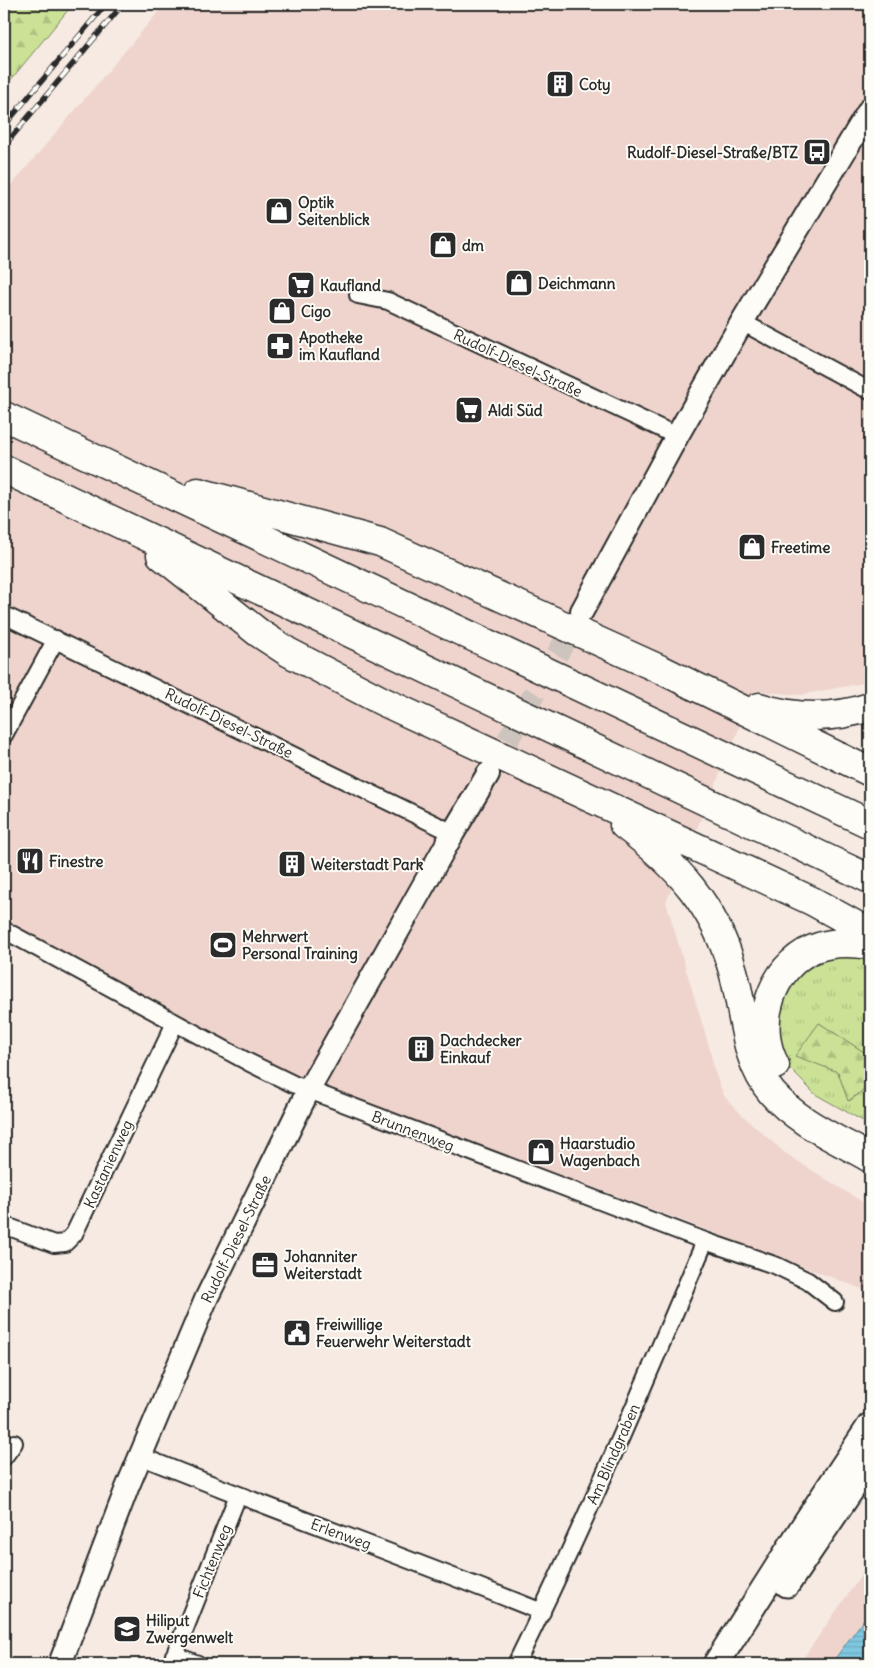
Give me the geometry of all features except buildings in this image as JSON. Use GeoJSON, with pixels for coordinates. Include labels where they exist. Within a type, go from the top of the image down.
{"type":"FeatureCollection","features":[{"type":"Feature","properties":{"kind":"highway"},"geometry":{"type":"LineString","coordinates":[[4,416],[870,824]]}},
{"type":"Feature","properties":{"kind":"highway"},"geometry":{"type":"LineString","coordinates":[[4,469],[870,879]]}},
{"type":"Feature","properties":{"kind":"highway"},"geometry":{"type":"LineString","coordinates":[[118,469],[380,542],[664,671],[870,772]]}},
{"type":"Feature","properties":{"kind":"highway"},"geometry":{"type":"LineString","coordinates":[[123,525],[259,633],[288,652],[382,701],[812,901],[870,933]]}},
{"type":"Feature","properties":{"kind":"highway"},"geometry":{"type":"LineString","coordinates":[[664,671],[721,694],[784,714],[835,716],[870,707]]}},
{"type":"Feature","properties":{"kind":"highway"},"geometry":{"type":"LineString","coordinates":[[546,777],[623,825],[668,861],[688,883],[706,908],[720,934],[733,971],[751,1055],[759,1075],[772,1093],[786,1107],[807,1122],[870,1158]]}},
{"type":"Feature","properties":{"kind":"highway"},"geometry":{"type":"LineString","coordinates":[[870,945],[842,942],[812,950],[801,956],[779,978],[771,994],[766,1011],[765,1031],[773,1062],[786,1082],[814,1104],[870,1137]]}},
{"type":"Feature","properties":{"kind":"main road"},"geometry":{"type":"LineString","coordinates":[[716,1664],[870,1426]]}},
{"type":"Feature","properties":{"kind":"main road"},"geometry":{"type":"LineString","coordinates":[[736,1664],[813,1544],[870,1462]]}},
{"type":"Feature","properties":{"kind":"street"},"geometry":{"type":"LineString","coordinates":[[582,611],[742,322],[870,109]]}},
{"type":"Feature","properties":{"kind":"street","name":"Rudolf-Diesel-Straße"},"geometry":{"type":"LineString","coordinates":[[358,295],[388,301],[678,436]]}},
{"type":"Feature","properties":{"kind":"street"},"geometry":{"type":"LineString","coordinates":[[742,322],[870,391]]}},
{"type":"Feature","properties":{"kind":"street","name":"Rudolf-Diesel-Straße"},"geometry":{"type":"LineString","coordinates":[[4,615],[453,832]]}},
{"type":"Feature","properties":{"kind":"street"},"geometry":{"type":"LineString","coordinates":[[4,735],[56,640]]}},
{"type":"Feature","properties":{"kind":"street","name":"Rudolf-Diesel-Straße"},"geometry":{"type":"LineString","coordinates":[[60,1664],[140,1456],[207,1297],[308,1091],[453,832],[488,774]]}},
{"type":"Feature","properties":{"kind":"street","name":"Brunnenweg"},"geometry":{"type":"LineString","coordinates":[[4,930],[250,1063],[308,1091],[795,1274],[816,1286],[835,1302]]}},
{"type":"Feature","properties":{"kind":"street","name":"Kastanienweg"},"geometry":{"type":"LineString","coordinates":[[4,1225],[54,1244],[65,1243],[74,1234],[175,1023]]}},
{"type":"Feature","properties":{"kind":"street","name":"Am Blindgraben"},"geometry":{"type":"LineString","coordinates":[[516,1664],[542,1612],[653,1366],[705,1241]]}},
{"type":"Feature","properties":{"kind":"street"},"geometry":{"type":"LineString","coordinates":[[4,1456],[14,1443]]}},
{"type":"Feature","properties":{"kind":"street","name":"Erlenweg"},"geometry":{"type":"LineString","coordinates":[[140,1456],[238,1496],[451,1575],[542,1612]]}},
{"type":"Feature","properties":{"kind":"street","name":"Fichtenweg"},"geometry":{"type":"LineString","coordinates":[[198,1664],[172,1660],[238,1496]]}},
{"type":"Feature","properties":{"kind":"shaded area"},"geometry":{"type":"Polygon","coordinates":[[[165,4],[870,4],[870,676],[863,683],[800,695],[755,691],[666,902],[710,1050],[715,1073],[724,1096],[743,1116],[785,1153],[870,1207],[870,1292],[620,1197],[283,1074],[4,923],[4,194],[165,4]]]}},
{"type":"Feature","properties":{"kind":"shaded area"},"geometry":{"type":"Polygon","coordinates":[[[870,1563],[870,1664],[799,1664],[870,1563]]]}},
{"type":"Feature","properties":{"kind":"green space"},"geometry":{"type":"Polygon","coordinates":[[[4,4],[73,4],[4,88],[4,4]]]}},
{"type":"Feature","properties":{"kind":"green space"},"geometry":{"type":"Polygon","coordinates":[[[837,951],[870,956],[870,1056],[819,1023],[849,1101],[870,1086],[870,1125],[815,1094],[788,1067],[776,1039],[776,1010],[796,973],[837,951]]]}},
{"type":"Feature","properties":{"kind":"green space"},"geometry":{"type":"Polygon","coordinates":[[[819,1023],[870,1056],[870,1086],[848,1101],[838,1072],[795,1056],[819,1023]]]}},
{"type":"Feature","properties":{"kind":"water"},"geometry":{"type":"Polygon","coordinates":[[[870,1611],[870,1664],[831,1664],[870,1611]]]}},
{"type":"Feature","properties":{"kind":"tunnel"},"geometry":{"type":"LineString","coordinates":[[491,769],[580,615]]}},
{"type":"Feature","properties":{"kind":"railway"},"geometry":{"type":"LineString","coordinates":[[4,126],[106,4]]}},
{"type":"Feature","properties":{"kind":"railway"},"geometry":{"type":"LineString","coordinates":[[4,146],[123,4]]}},
{"type":"Feature","properties":{"kind":"place","name":"Coty"},"geometry":{"type":"Point","coordinates":[560,84]}},
{"type":"Feature","properties":{"kind":"place","name":"Rudolf-Diesel-Straße/BTZ"},"geometry":{"type":"Point","coordinates":[817,152]}},
{"type":"Feature","properties":{"kind":"place","name":"Optik Seitenblick"},"geometry":{"type":"Point","coordinates":[279,211]}},
{"type":"Feature","properties":{"kind":"place","name":"dm"},"geometry":{"type":"Point","coordinates":[443,245]}},
{"type":"Feature","properties":{"kind":"place","name":"Deichmann"},"geometry":{"type":"Point","coordinates":[519,283]}},
{"type":"Feature","properties":{"kind":"place","name":"Kaufland"},"geometry":{"type":"Point","coordinates":[301,285]}},
{"type":"Feature","properties":{"kind":"place","name":"Cigo"},"geometry":{"type":"Point","coordinates":[282,311]}},
{"type":"Feature","properties":{"kind":"place","name":"Apotheke im Kaufland"},"geometry":{"type":"Point","coordinates":[280,346]}},
{"type":"Feature","properties":{"kind":"place","name":"Aldi Süd"},"geometry":{"type":"Point","coordinates":[469,410]}},
{"type":"Feature","properties":{"kind":"place","name":"Freetime"},"geometry":{"type":"Point","coordinates":[752,547]}},
{"type":"Feature","properties":{"kind":"place","name":"Finestre"},"geometry":{"type":"Point","coordinates":[30,861]}},
{"type":"Feature","properties":{"kind":"place","name":"Weiterstadt Park"},"geometry":{"type":"Point","coordinates":[292,864]}},
{"type":"Feature","properties":{"kind":"place","name":"Mehrwert Personal Training"},"geometry":{"type":"Point","coordinates":[223,945]}},
{"type":"Feature","properties":{"kind":"place","name":"Dachdecker Einkauf"},"geometry":{"type":"Point","coordinates":[421,1049]}},
{"type":"Feature","properties":{"kind":"place","name":"Haarstudio Wagenbach"},"geometry":{"type":"Point","coordinates":[541,1152]}},
{"type":"Feature","properties":{"kind":"place","name":"Johanniter Weiterstadt"},"geometry":{"type":"Point","coordinates":[265,1265]}},
{"type":"Feature","properties":{"kind":"place","name":"Freiwillige Feuerwehr Weiterstadt"},"geometry":{"type":"Point","coordinates":[297,1333]}},
{"type":"Feature","properties":{"kind":"place","name":"Hiliput Zwergenwelt"},"geometry":{"type":"Point","coordinates":[127,1629]}}]}
